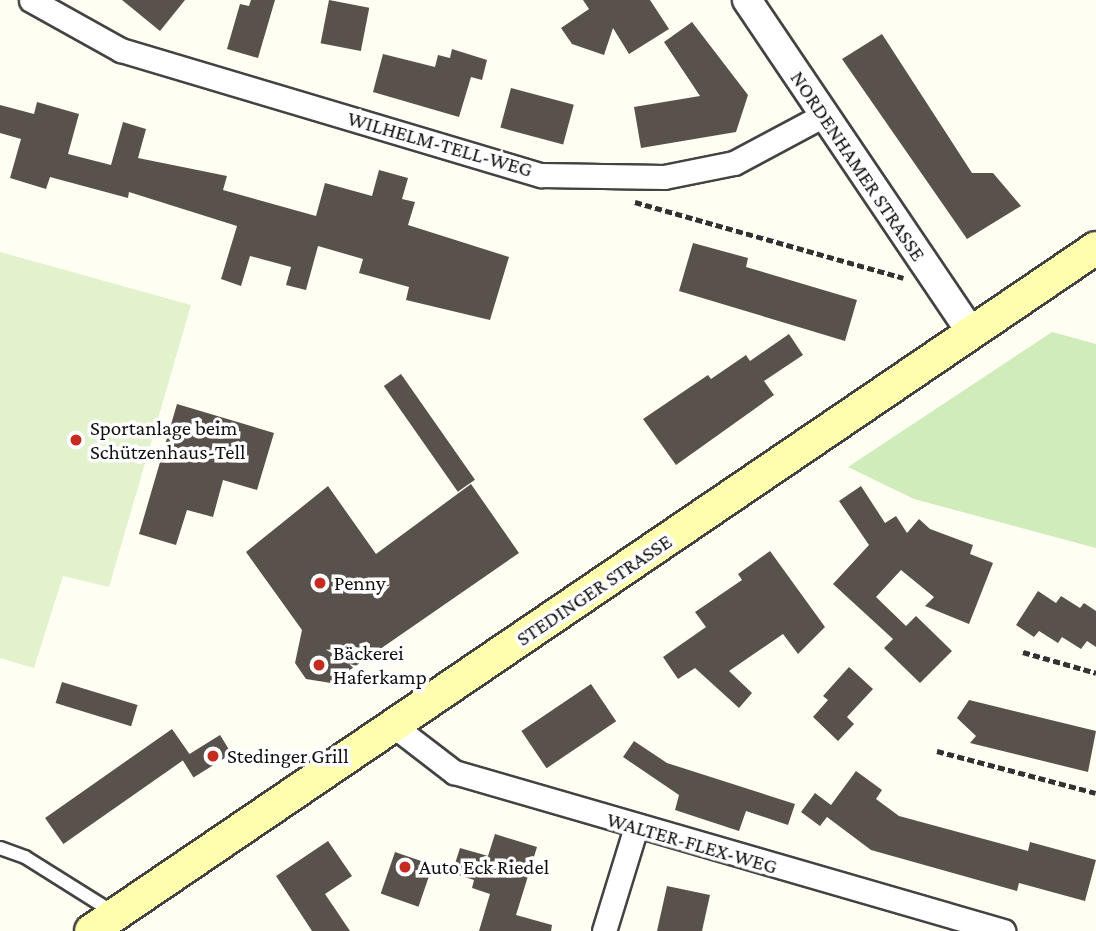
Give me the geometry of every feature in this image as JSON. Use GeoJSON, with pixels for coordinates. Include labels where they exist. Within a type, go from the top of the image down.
{"type":"FeatureCollection","features":[{"type":"Feature","properties":{"kind":"main road","name":"STEDINGER STRASSE"},"geometry":{"type":"LineString","coordinates":[[104,923],[1096,248]]}},
{"type":"Feature","properties":{"kind":"street","name":"WILHELM-TELL-WEG"},"geometry":{"type":"LineString","coordinates":[[31,0],[69,9],[121,50],[541,174],[664,177],[734,163],[822,116]]}},
{"type":"Feature","properties":{"kind":"street","name":"NORDENHAMER STRASSE"},"geometry":{"type":"LineString","coordinates":[[747,0],[822,116],[971,332]]}},
{"type":"Feature","properties":{"kind":"street","name":"WALTER-FLEX-WEG"},"geometry":{"type":"LineString","coordinates":[[394,726],[454,772],[636,827],[1003,931]]}},
{"type":"Feature","properties":{"kind":"street"},"geometry":{"type":"LineString","coordinates":[[604,931],[636,827]]}},
{"type":"Feature","properties":{"kind":"lane"},"geometry":{"type":"LineString","coordinates":[[0,848],[25,857],[104,923]]}},
{"type":"Feature","properties":{"kind":"path"},"geometry":{"type":"LineString","coordinates":[[621,197],[940,289]]}},
{"type":"Feature","properties":{"kind":"path"},"geometry":{"type":"LineString","coordinates":[[1023,652],[1096,673]]}},
{"type":"Feature","properties":{"kind":"path"},"geometry":{"type":"LineString","coordinates":[[937,751],[1096,793]]}},
{"type":"Feature","properties":{"kind":"green space","name":"Sportanlage beim Schützenhaus-Tell"},"geometry":{"type":"Polygon","coordinates":[[[0,252],[191,305],[109,587],[63,576],[34,668],[0,658],[0,252]]]}},
{"type":"Feature","properties":{"kind":"green space"},"geometry":{"type":"Polygon","coordinates":[[[1052,332],[1096,344],[1096,548],[914,499],[848,467],[1052,332]]]}},
{"type":"Feature","properties":{"kind":"building"},"geometry":{"type":"Polygon","coordinates":[[[122,0],[185,0],[160,31],[122,0]]]}},
{"type":"Feature","properties":{"kind":"building"},"geometry":{"type":"Polygon","coordinates":[[[251,0],[275,0],[258,58],[227,49],[240,4],[249,6],[251,0]]]}},
{"type":"Feature","properties":{"kind":"building"},"geometry":{"type":"Polygon","coordinates":[[[329,0],[369,8],[361,51],[321,43],[329,0]]]}},
{"type":"Feature","properties":{"kind":"building"},"geometry":{"type":"Polygon","coordinates":[[[583,0],[650,0],[669,29],[629,54],[613,28],[604,55],[572,44],[561,28],[589,9],[583,0]]]}},
{"type":"Feature","properties":{"kind":"building"},"geometry":{"type":"Polygon","coordinates":[[[692,22],[748,95],[736,132],[641,148],[634,107],[700,96],[664,42],[692,22]]]}},
{"type":"Feature","properties":{"kind":"building"},"geometry":{"type":"Polygon","coordinates":[[[882,34],[972,173],[993,173],[1021,206],[967,239],[842,59],[882,34]]]}},
{"type":"Feature","properties":{"kind":"building"},"geometry":{"type":"Polygon","coordinates":[[[452,49],[487,60],[482,80],[471,77],[459,117],[373,92],[383,54],[435,67],[438,55],[450,58],[452,49]]]}},
{"type":"Feature","properties":{"kind":"building"},"geometry":{"type":"Polygon","coordinates":[[[511,88],[574,105],[563,144],[500,128],[511,88]]]}},
{"type":"Feature","properties":{"kind":"building"},"geometry":{"type":"Polygon","coordinates":[[[37,102],[79,114],[68,154],[111,165],[123,122],[146,129],[138,158],[227,176],[223,190],[316,216],[325,183],[372,196],[379,170],[408,178],[402,199],[415,202],[408,225],[509,257],[490,320],[406,300],[409,287],[359,273],[363,259],[318,246],[306,290],[286,285],[291,267],[250,256],[241,286],[221,279],[237,226],[129,192],[128,198],[50,177],[46,189],[10,178],[21,139],[0,133],[0,105],[34,114],[37,102]]]}},
{"type":"Feature","properties":{"kind":"building"},"geometry":{"type":"Polygon","coordinates":[[[693,243],[748,258],[746,267],[857,300],[845,341],[679,291],[693,243]]]}},
{"type":"Feature","properties":{"kind":"building"},"geometry":{"type":"Polygon","coordinates":[[[789,334],[803,355],[764,381],[774,395],[676,465],[643,419],[708,375],[711,379],[746,355],[750,361],[789,334]]]}},
{"type":"Feature","properties":{"kind":"building"},"geometry":{"type":"Polygon","coordinates":[[[401,374],[475,480],[458,492],[384,386],[401,374]]]}},
{"type":"Feature","properties":{"kind":"building"},"geometry":{"type":"Polygon","coordinates":[[[177,404],[274,433],[257,490],[223,480],[213,517],[187,510],[176,545],[139,534],[177,404]]]}},
{"type":"Feature","properties":{"kind":"building"},"geometry":{"type":"Polygon","coordinates":[[[471,484],[519,553],[331,683],[306,679],[295,663],[302,630],[246,552],[328,486],[376,554],[471,484]]]}},
{"type":"Feature","properties":{"kind":"building"},"geometry":{"type":"Polygon","coordinates":[[[861,486],[885,523],[896,516],[907,533],[919,519],[930,529],[973,545],[970,554],[993,563],[969,624],[925,606],[934,597],[901,570],[876,597],[906,626],[916,616],[952,651],[920,683],[884,648],[893,639],[833,584],[869,545],[839,501],[861,486]]]}},
{"type":"Feature","properties":{"kind":"building"},"geometry":{"type":"Polygon","coordinates":[[[770,551],[825,627],[798,654],[783,634],[729,671],[752,693],[739,708],[695,668],[678,679],[663,657],[706,627],[695,612],[742,580],[738,574],[770,551]]]}},
{"type":"Feature","properties":{"kind":"building"},"geometry":{"type":"Polygon","coordinates":[[[1038,591],[1056,603],[1061,596],[1080,608],[1084,603],[1096,611],[1096,647],[1087,641],[1081,649],[1062,637],[1058,643],[1039,631],[1034,637],[1016,625],[1038,591]]]}},
{"type":"Feature","properties":{"kind":"building"},"geometry":{"type":"Polygon","coordinates":[[[849,667],[873,689],[847,717],[854,724],[838,741],[813,717],[828,700],[823,696],[849,667]]]}},
{"type":"Feature","properties":{"kind":"building"},"geometry":{"type":"Polygon","coordinates":[[[62,682],[138,705],[131,726],[56,703],[62,682]]]}},
{"type":"Feature","properties":{"kind":"building"},"geometry":{"type":"Polygon","coordinates":[[[591,684],[616,721],[547,768],[521,731],[591,684]]]}},
{"type":"Feature","properties":{"kind":"building"},"geometry":{"type":"Polygon","coordinates":[[[969,700],[1096,731],[1088,772],[970,743],[976,736],[957,718],[969,700]]]}},
{"type":"Feature","properties":{"kind":"building"},"geometry":{"type":"Polygon","coordinates":[[[172,729],[190,755],[63,844],[45,818],[172,729]]]}},
{"type":"Feature","properties":{"kind":"building"},"geometry":{"type":"Polygon","coordinates":[[[220,735],[232,754],[193,778],[182,759],[220,735]]]}},
{"type":"Feature","properties":{"kind":"building"},"geometry":{"type":"Polygon","coordinates":[[[634,741],[667,763],[795,804],[788,825],[746,811],[739,831],[675,810],[679,795],[623,757],[634,741]]]}},
{"type":"Feature","properties":{"kind":"building"},"geometry":{"type":"Polygon","coordinates":[[[856,771],[882,790],[876,799],[899,816],[1028,851],[1030,842],[1096,860],[1085,901],[1019,883],[1017,891],[871,850],[827,817],[820,826],[801,812],[815,793],[831,805],[856,771]]]}},
{"type":"Feature","properties":{"kind":"building"},"geometry":{"type":"Polygon","coordinates":[[[495,834],[537,847],[516,915],[552,925],[551,931],[479,931],[490,894],[472,888],[474,880],[452,873],[460,848],[488,856],[495,834]]]}},
{"type":"Feature","properties":{"kind":"building"},"geometry":{"type":"Polygon","coordinates":[[[328,841],[352,876],[325,894],[350,931],[312,931],[276,876],[328,841]]]}},
{"type":"Feature","properties":{"kind":"building"},"geometry":{"type":"Polygon","coordinates":[[[395,852],[433,865],[418,907],[381,894],[395,852]]]}},
{"type":"Feature","properties":{"kind":"building"},"geometry":{"type":"Polygon","coordinates":[[[667,886],[710,895],[702,931],[657,931],[667,886]]]}},
{"type":"Feature","properties":{"kind":"place","name":"Sportanlage beim Schützenhaus-Tell"},"geometry":{"type":"Point","coordinates":[76,440]}},
{"type":"Feature","properties":{"kind":"place","name":"Penny"},"geometry":{"type":"Point","coordinates":[320,583]}},
{"type":"Feature","properties":{"kind":"place","name":"Bäckerei Haferkamp"},"geometry":{"type":"Point","coordinates":[319,665]}},
{"type":"Feature","properties":{"kind":"place","name":"Stedinger Grill"},"geometry":{"type":"Point","coordinates":[213,756]}},
{"type":"Feature","properties":{"kind":"place","name":"Auto Eck Riedel"},"geometry":{"type":"Point","coordinates":[405,867]}}]}
